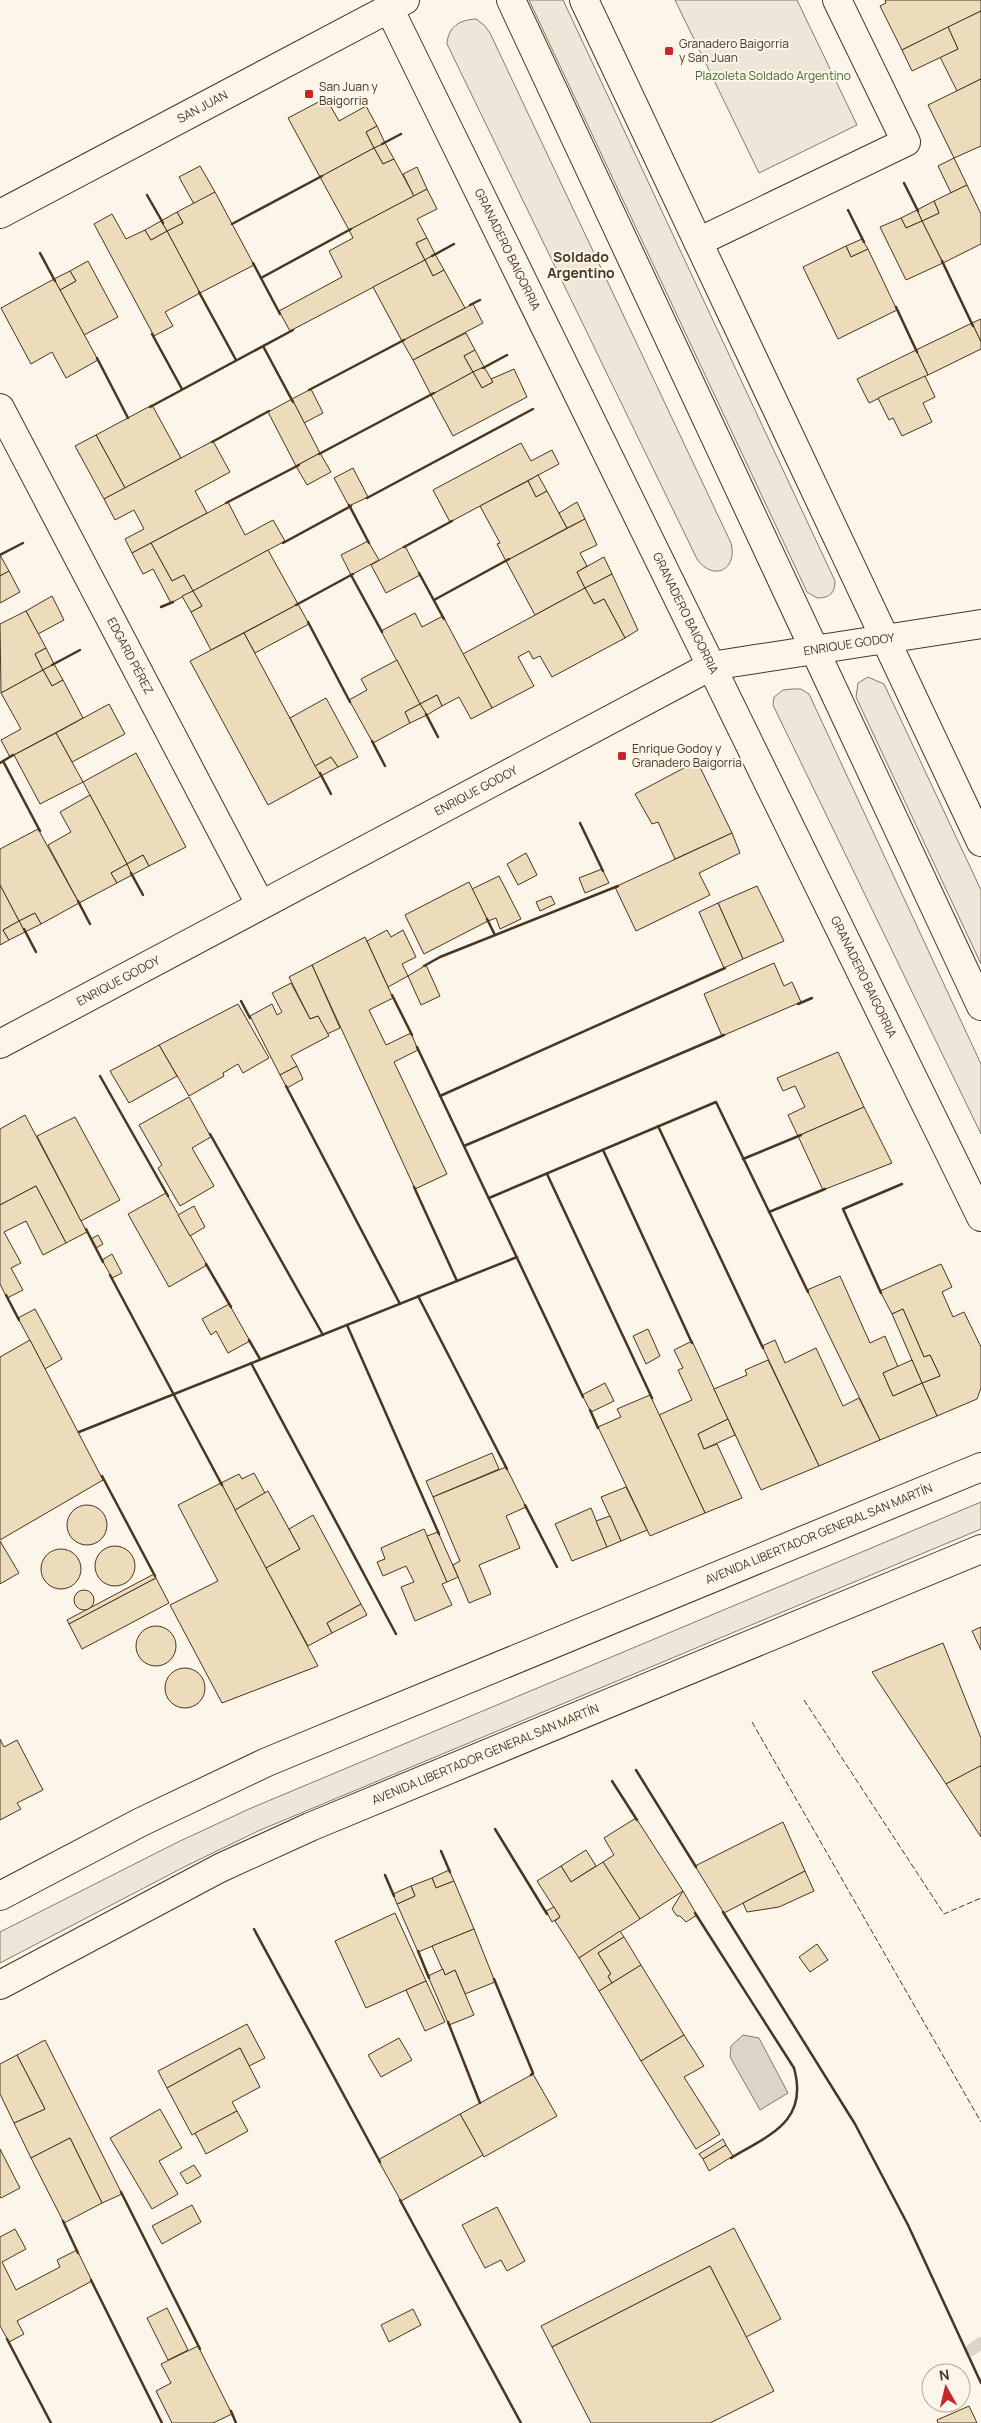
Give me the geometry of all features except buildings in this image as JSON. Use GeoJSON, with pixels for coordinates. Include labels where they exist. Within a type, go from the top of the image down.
{"type":"FeatureCollection","features":[{"type":"Feature","properties":{"kind":"street"},"geometry":{"type":"LineString","coordinates":[[511,0],[981,1006]]}},
{"type":"Feature","properties":{"kind":"street"},"geometry":{"type":"LineString","coordinates":[[584,0],[981,842]]}},
{"type":"Feature","properties":{"kind":"street"},"geometry":{"type":"LineString","coordinates":[[698,242],[906,142],[837,0]]}},
{"type":"Feature","properties":{"kind":"street","name":"SAN JUAN"},"geometry":{"type":"LineString","coordinates":[[0,214],[397,4]]}},
{"type":"Feature","properties":{"kind":"street","name":"GRANADERO BAIGORRIA"},"geometry":{"type":"LineString","coordinates":[[397,4],[711,666],[981,1217]]}},
{"type":"Feature","properties":{"kind":"street","name":"EDGARD PÉREZ"},"geometry":{"type":"LineString","coordinates":[[0,408],[260,904]]}},
{"type":"Feature","properties":{"kind":"street","name":"ENRIQUE GODOY"},"geometry":{"type":"LineString","coordinates":[[0,1044],[260,904],[711,666],[981,624]]}},
{"type":"Feature","properties":{"kind":"street","name":"AVENIDA LIBERTADOR GENERAL SAN MARTÍN"},"geometry":{"type":"LineString","coordinates":[[0,1896],[141,1822],[267,1762],[981,1466]]}},
{"type":"Feature","properties":{"kind":"street","name":"AVENIDA LIBERTADOR GENERAL SAN MARTÍN"},"geometry":{"type":"LineString","coordinates":[[0,1985],[220,1868],[310,1827],[981,1549]]}},
{"type":"Feature","properties":{"kind":"green space"},"geometry":{"type":"Polygon","coordinates":[[[529,0],[563,0],[835,581],[833,592],[828,596],[817,598],[807,592],[529,0]]]}},
{"type":"Feature","properties":{"kind":"green space","name":"Plazoleta Soldado Argentino"},"geometry":{"type":"Polygon","coordinates":[[[675,0],[797,0],[857,125],[759,173],[675,0]]]}},
{"type":"Feature","properties":{"kind":"green space"},"geometry":{"type":"Polygon","coordinates":[[[476,19],[490,33],[731,543],[731,560],[723,570],[710,570],[697,559],[447,44],[452,29],[464,21],[476,19]]]}},
{"type":"Feature","properties":{"kind":"green space"},"geometry":{"type":"Polygon","coordinates":[[[868,677],[884,684],[981,890],[981,964],[856,697],[858,683],[868,677]]]}},
{"type":"Feature","properties":{"kind":"green space"},"geometry":{"type":"Polygon","coordinates":[[[801,689],[809,694],[981,1064],[981,1134],[773,705],[774,697],[783,690],[801,689]]]}},
{"type":"Feature","properties":{"kind":"green space"},"geometry":{"type":"Polygon","coordinates":[[[981,1502],[981,1529],[258,1831],[186,1866],[0,1963],[0,1932],[178,1842],[249,1809],[981,1502]]]}},
{"type":"Feature","properties":{"kind":"shaded area"},"geometry":{"type":"Polygon","coordinates":[[[743,2035],[759,2038],[788,2093],[760,2110],[730,2057],[731,2046],[743,2035]]]}},
{"type":"Feature","properties":{"kind":"waterway"},"geometry":{"type":"LineString","coordinates":[[971,2350],[981,2343]]}},
{"type":"Feature","properties":{"kind":"fence"},"geometry":{"type":"LineString","coordinates":[[804,1700],[944,1914],[981,1898]]}},
{"type":"Feature","properties":{"kind":"fence"},"geometry":{"type":"LineString","coordinates":[[752,1722],[981,2122]]}},
{"type":"Feature","properties":{"kind":"wall"},"geometry":{"type":"LineString","coordinates":[[382,144],[401,134]]}},
{"type":"Feature","properties":{"kind":"wall"},"geometry":{"type":"LineString","coordinates":[[232,224],[322,176]]}},
{"type":"Feature","properties":{"kind":"wall"},"geometry":{"type":"LineString","coordinates":[[904,183],[918,211]]}},
{"type":"Feature","properties":{"kind":"wall"},"geometry":{"type":"LineString","coordinates":[[147,195],[163,223]]}},
{"type":"Feature","properties":{"kind":"wall"},"geometry":{"type":"LineString","coordinates":[[848,210],[864,242]]}},
{"type":"Feature","properties":{"kind":"wall"},"geometry":{"type":"LineString","coordinates":[[261,278],[351,229]]}},
{"type":"Feature","properties":{"kind":"wall"},"geometry":{"type":"LineString","coordinates":[[432,256],[454,244]]}},
{"type":"Feature","properties":{"kind":"wall"},"geometry":{"type":"LineString","coordinates":[[40,253],[55,281]]}},
{"type":"Feature","properties":{"kind":"wall"},"geometry":{"type":"LineString","coordinates":[[942,261],[973,326]]}},
{"type":"Feature","properties":{"kind":"wall"},"geometry":{"type":"LineString","coordinates":[[253,263],[280,314]]}},
{"type":"Feature","properties":{"kind":"wall"},"geometry":{"type":"LineString","coordinates":[[199,292],[236,360]]}},
{"type":"Feature","properties":{"kind":"wall"},"geometry":{"type":"LineString","coordinates":[[470,305],[480,300]]}},
{"type":"Feature","properties":{"kind":"wall"},"geometry":{"type":"LineString","coordinates":[[896,307],[917,352]]}},
{"type":"Feature","properties":{"kind":"wall"},"geometry":{"type":"LineString","coordinates":[[150,407],[293,330]]}},
{"type":"Feature","properties":{"kind":"wall"},"geometry":{"type":"LineString","coordinates":[[152,334],[182,389]]}},
{"type":"Feature","properties":{"kind":"wall"},"geometry":{"type":"LineString","coordinates":[[309,390],[404,340]]}},
{"type":"Feature","properties":{"kind":"wall"},"geometry":{"type":"LineString","coordinates":[[263,346],[293,402]]}},
{"type":"Feature","properties":{"kind":"wall"},"geometry":{"type":"LineString","coordinates":[[483,368],[507,355]]}},
{"type":"Feature","properties":{"kind":"wall"},"geometry":{"type":"LineString","coordinates":[[97,358],[128,418]]}},
{"type":"Feature","properties":{"kind":"wall"},"geometry":{"type":"LineString","coordinates":[[319,454],[434,393]]}},
{"type":"Feature","properties":{"kind":"wall"},"geometry":{"type":"LineString","coordinates":[[367,498],[533,409]]}},
{"type":"Feature","properties":{"kind":"wall"},"geometry":{"type":"LineString","coordinates":[[212,442],[269,411]]}},
{"type":"Feature","properties":{"kind":"wall"},"geometry":{"type":"LineString","coordinates":[[226,503],[299,465]]}},
{"type":"Feature","properties":{"kind":"wall"},"geometry":{"type":"LineString","coordinates":[[349,505],[369,543]]}},
{"type":"Feature","properties":{"kind":"wall"},"geometry":{"type":"LineString","coordinates":[[283,543],[351,506]]}},
{"type":"Feature","properties":{"kind":"wall"},"geometry":{"type":"LineString","coordinates":[[404,547],[452,521]]}},
{"type":"Feature","properties":{"kind":"wall"},"geometry":{"type":"LineString","coordinates":[[0,555],[23,543]]}},
{"type":"Feature","properties":{"kind":"wall"},"geometry":{"type":"LineString","coordinates":[[434,600],[509,559]]}},
{"type":"Feature","properties":{"kind":"wall"},"geometry":{"type":"LineString","coordinates":[[419,573],[444,619]]}},
{"type":"Feature","properties":{"kind":"wall"},"geometry":{"type":"LineString","coordinates":[[296,605],[353,574]]}},
{"type":"Feature","properties":{"kind":"wall"},"geometry":{"type":"LineString","coordinates":[[351,575],[382,632]]}},
{"type":"Feature","properties":{"kind":"wall"},"geometry":{"type":"LineString","coordinates":[[161,607],[173,602]]}},
{"type":"Feature","properties":{"kind":"wall"},"geometry":{"type":"LineString","coordinates":[[308,622],[350,702]]}},
{"type":"Feature","properties":{"kind":"wall"},"geometry":{"type":"LineString","coordinates":[[52,665],[80,650]]}},
{"type":"Feature","properties":{"kind":"wall"},"geometry":{"type":"LineString","coordinates":[[426,714],[438,737]]}},
{"type":"Feature","properties":{"kind":"wall"},"geometry":{"type":"LineString","coordinates":[[372,741],[385,766]]}},
{"type":"Feature","properties":{"kind":"wall"},"geometry":{"type":"LineString","coordinates":[[0,763],[13,755]]}},
{"type":"Feature","properties":{"kind":"wall"},"geometry":{"type":"LineString","coordinates":[[3,761],[40,831]]}},
{"type":"Feature","properties":{"kind":"wall"},"geometry":{"type":"LineString","coordinates":[[320,773],[331,794]]}},
{"type":"Feature","properties":{"kind":"wall"},"geometry":{"type":"LineString","coordinates":[[580,823],[603,871]]}},
{"type":"Feature","properties":{"kind":"wall"},"geometry":{"type":"LineString","coordinates":[[131,873],[143,895]]}},
{"type":"Feature","properties":{"kind":"wall"},"geometry":{"type":"LineString","coordinates":[[424,966],[440,957],[618,886]]}},
{"type":"Feature","properties":{"kind":"wall"},"geometry":{"type":"LineString","coordinates":[[78,901],[90,924]]}},
{"type":"Feature","properties":{"kind":"wall"},"geometry":{"type":"LineString","coordinates":[[487,919],[495,935]]}},
{"type":"Feature","properties":{"kind":"wall"},"geometry":{"type":"LineString","coordinates":[[24,929],[36,952]]}},
{"type":"Feature","properties":{"kind":"wall"},"geometry":{"type":"LineString","coordinates":[[440,1096],[725,968]]}},
{"type":"Feature","properties":{"kind":"wall"},"geometry":{"type":"LineString","coordinates":[[392,995],[412,1035]]}},
{"type":"Feature","properties":{"kind":"wall"},"geometry":{"type":"LineString","coordinates":[[798,1004],[812,998]]}},
{"type":"Feature","properties":{"kind":"wall"},"geometry":{"type":"LineString","coordinates":[[241,1001],[250,1018]]}},
{"type":"Feature","properties":{"kind":"wall"},"geometry":{"type":"LineString","coordinates":[[464,1146],[724,1035]]}},
{"type":"Feature","properties":{"kind":"wall"},"geometry":{"type":"LineString","coordinates":[[417,1047],[583,1397]]}},
{"type":"Feature","properties":{"kind":"wall"},"geometry":{"type":"LineString","coordinates":[[100,1076],[168,1196]]}},
{"type":"Feature","properties":{"kind":"wall"},"geometry":{"type":"LineString","coordinates":[[286,1086],[400,1304]]}},
{"type":"Feature","properties":{"kind":"wall"},"geometry":{"type":"LineString","coordinates":[[489,1198],[716,1102],[808,1292]]}},
{"type":"Feature","properties":{"kind":"wall"},"geometry":{"type":"LineString","coordinates":[[658,1126],[763,1348]]}},
{"type":"Feature","properties":{"kind":"wall"},"geometry":{"type":"LineString","coordinates":[[210,1134],[323,1335]]}},
{"type":"Feature","properties":{"kind":"wall"},"geometry":{"type":"LineString","coordinates":[[743,1159],[801,1135]]}},
{"type":"Feature","properties":{"kind":"wall"},"geometry":{"type":"LineString","coordinates":[[603,1150],[692,1343]]}},
{"type":"Feature","properties":{"kind":"wall"},"geometry":{"type":"LineString","coordinates":[[547,1174],[652,1398]]}},
{"type":"Feature","properties":{"kind":"wall"},"geometry":{"type":"LineString","coordinates":[[881,1293],[843,1209],[902,1184]]}},
{"type":"Feature","properties":{"kind":"wall"},"geometry":{"type":"LineString","coordinates":[[414,1187],[457,1281]]}},
{"type":"Feature","properties":{"kind":"wall"},"geometry":{"type":"LineString","coordinates":[[769,1212],[825,1189]]}},
{"type":"Feature","properties":{"kind":"wall"},"geometry":{"type":"LineString","coordinates":[[86,1229],[103,1262]]}},
{"type":"Feature","properties":{"kind":"wall"},"geometry":{"type":"LineString","coordinates":[[79,1432],[517,1257]]}},
{"type":"Feature","properties":{"kind":"wall"},"geometry":{"type":"LineString","coordinates":[[206,1264],[231,1307]]}},
{"type":"Feature","properties":{"kind":"wall"},"geometry":{"type":"LineString","coordinates":[[110,1275],[222,1485]]}},
{"type":"Feature","properties":{"kind":"wall"},"geometry":{"type":"LineString","coordinates":[[6,1295],[19,1320]]}},
{"type":"Feature","properties":{"kind":"wall"},"geometry":{"type":"LineString","coordinates":[[418,1296],[507,1469]]}},
{"type":"Feature","properties":{"kind":"wall"},"geometry":{"type":"LineString","coordinates":[[347,1325],[439,1534]]}},
{"type":"Feature","properties":{"kind":"wall"},"geometry":{"type":"LineString","coordinates":[[249,1340],[260,1359]]}},
{"type":"Feature","properties":{"kind":"wall"},"geometry":{"type":"LineString","coordinates":[[251,1363],[396,1634]]}},
{"type":"Feature","properties":{"kind":"wall"},"geometry":{"type":"LineString","coordinates":[[590,1410],[598,1428]]}},
{"type":"Feature","properties":{"kind":"wall"},"geometry":{"type":"LineString","coordinates":[[102,1476],[155,1576]]}},
{"type":"Feature","properties":{"kind":"wall"},"geometry":{"type":"LineString","coordinates":[[525,1505],[557,1567]]}},
{"type":"Feature","properties":{"kind":"wall"},"geometry":{"type":"LineString","coordinates":[[636,1770],[696,1867]]}},
{"type":"Feature","properties":{"kind":"wall"},"geometry":{"type":"LineString","coordinates":[[612,1781],[637,1820]]}},
{"type":"Feature","properties":{"kind":"wall"},"geometry":{"type":"LineString","coordinates":[[495,1829],[547,1914]]}},
{"type":"Feature","properties":{"kind":"wall"},"geometry":{"type":"LineString","coordinates":[[441,1851],[450,1872]]}},
{"type":"Feature","properties":{"kind":"wall"},"geometry":{"type":"LineString","coordinates":[[385,1875],[394,1896]]}},
{"type":"Feature","properties":{"kind":"wall"},"geometry":{"type":"LineString","coordinates":[[723,1912],[855,2124],[908,2225],[981,2383]]}},
{"type":"Feature","properties":{"kind":"wall"},"geometry":{"type":"LineString","coordinates":[[695,1913],[794,2068],[797,2086],[796,2102],[791,2114],[782,2125],[772,2134],[731,2158]]}},
{"type":"Feature","properties":{"kind":"wall"},"geometry":{"type":"LineString","coordinates":[[254,1929],[380,2162]]}},
{"type":"Feature","properties":{"kind":"wall"},"geometry":{"type":"LineString","coordinates":[[418,1951],[429,1978]]}},
{"type":"Feature","properties":{"kind":"wall"},"geometry":{"type":"LineString","coordinates":[[494,1979],[533,2073],[531,2075]]}},
{"type":"Feature","properties":{"kind":"wall"},"geometry":{"type":"LineString","coordinates":[[448,2022],[480,2103]]}},
{"type":"Feature","properties":{"kind":"wall"},"geometry":{"type":"LineString","coordinates":[[121,2192],[200,2349]]}},
{"type":"Feature","properties":{"kind":"wall"},"geometry":{"type":"LineString","coordinates":[[400,2200],[521,2423]]}},
{"type":"Feature","properties":{"kind":"wall"},"geometry":{"type":"LineString","coordinates":[[63,2221],[78,2253]]}},
{"type":"Feature","properties":{"kind":"wall"},"geometry":{"type":"LineString","coordinates":[[91,2280],[162,2423]]}},
{"type":"Feature","properties":{"kind":"wall"},"geometry":{"type":"LineString","coordinates":[[7,2339],[51,2423]]}},
{"type":"Feature","properties":{"kind":"wall"},"geometry":{"type":"LineString","coordinates":[[231,2411],[236,2423]]}},
{"type":"Feature","properties":{"kind":"place","name":"Granadero Baigorria y San Juan"},"geometry":{"type":"Point","coordinates":[669,51]}},
{"type":"Feature","properties":{"kind":"place","name":"San Juan y Baigorria"},"geometry":{"type":"Point","coordinates":[309,94]}},
{"type":"Feature","properties":{"kind":"place","name":"Enrique Godoy y Granadero Baigorria"},"geometry":{"type":"Point","coordinates":[622,756]}},
{"type":"Feature","properties":{"kind":"district","name":"Soldado Argentino"},"geometry":{"type":"Point","coordinates":[581,266]}}]}
